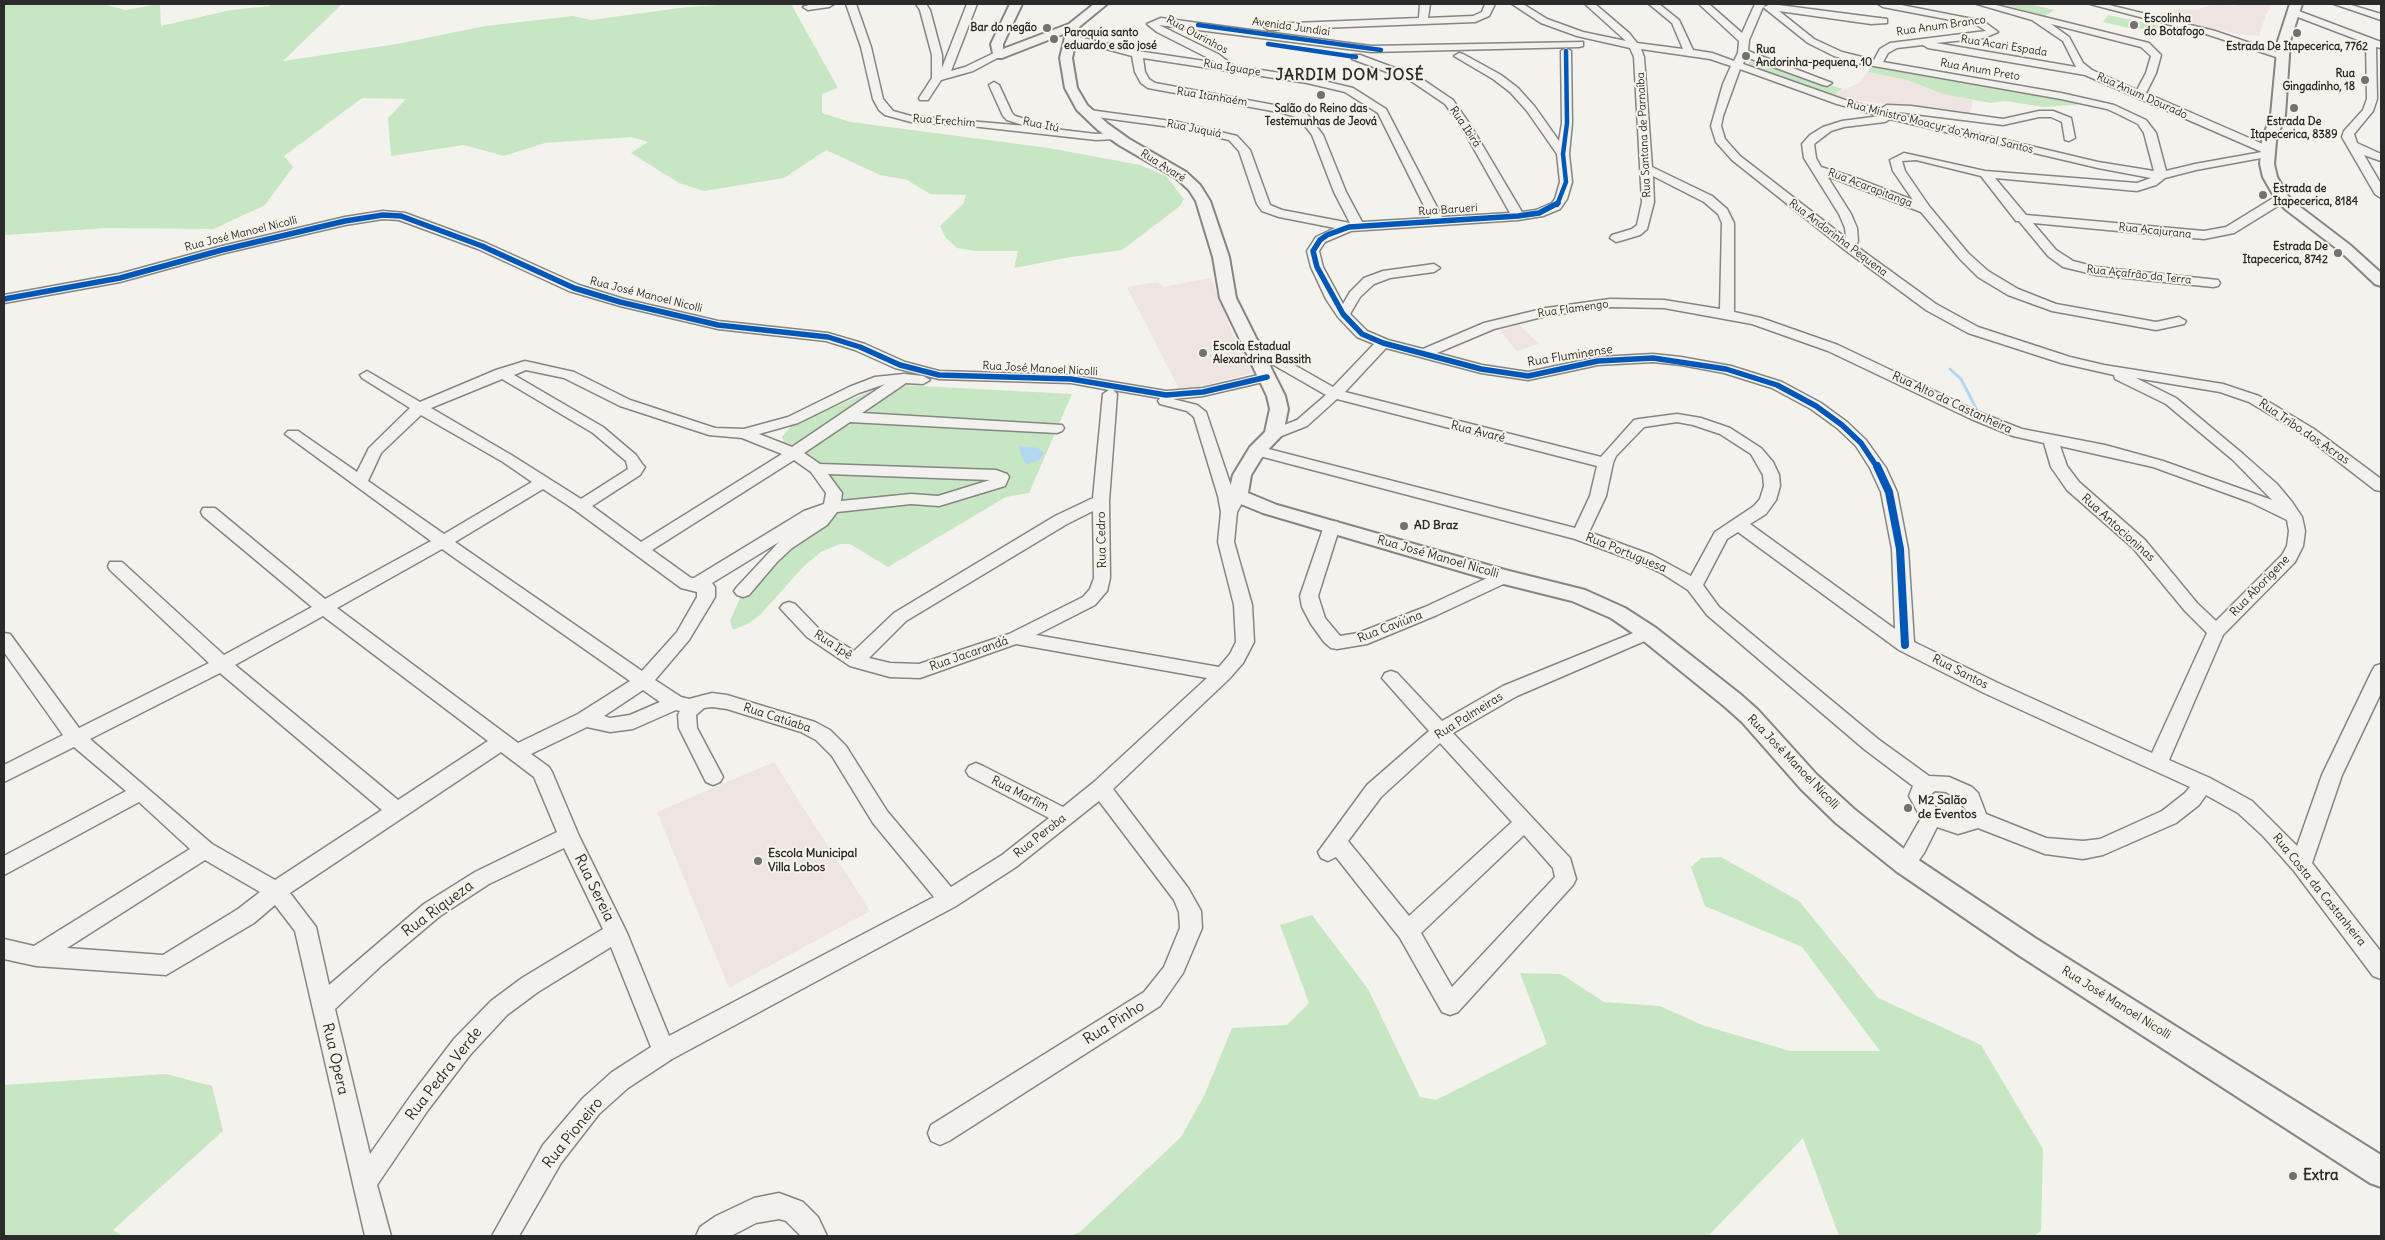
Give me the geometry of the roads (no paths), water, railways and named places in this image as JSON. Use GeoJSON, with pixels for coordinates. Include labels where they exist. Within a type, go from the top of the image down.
{"type":"FeatureCollection","features":[{"type":"Feature","properties":{"kind":"main road"},"geometry":{"type":"LineString","coordinates":[[1016,4],[997,44],[998,55],[1076,27],[1102,4]]}},
{"type":"Feature","properties":{"kind":"main road"},"geometry":{"type":"LineString","coordinates":[[1092,4],[1102,4]]}},
{"type":"Feature","properties":{"kind":"main road","name":"Rua Avaré"},"geometry":{"type":"LineString","coordinates":[[1092,4],[1076,27],[1066,58],[1069,82],[1077,100],[1092,117],[1116,136],[1181,175],[1195,188],[1203,200],[1221,257],[1228,298],[1276,396],[1279,409],[1274,434]]}},
{"type":"Feature","properties":{"kind":"main road"},"geometry":{"type":"LineString","coordinates":[[2295,8],[2284,41],[2278,115],[2270,133],[2267,164],[2270,177],[2282,198],[2345,248],[2381,280]]}},
{"type":"Feature","properties":{"kind":"main road"},"geometry":{"type":"LineString","coordinates":[[1234,504],[1242,475],[1257,451],[1274,434]]}},
{"type":"Feature","properties":{"kind":"main road","name":"Rua José Manoel Nicolli"},"geometry":{"type":"LineString","coordinates":[[1234,504],[1265,508],[1504,576],[1578,595],[1618,613],[1648,633],[1744,711],[1824,796],[1875,842],[1905,864],[2026,946],[2381,1172]]}},
{"type":"Feature","properties":{"kind":"street"},"geometry":{"type":"LineString","coordinates":[[808,7],[829,4]]}},
{"type":"Feature","properties":{"kind":"street","name":"Rua Erechim"},"geometry":{"type":"LineString","coordinates":[[851,4],[866,47],[878,98],[883,108],[889,113],[911,119],[971,122],[1078,135],[1116,136]]}},
{"type":"Feature","properties":{"kind":"street"},"geometry":{"type":"LineString","coordinates":[[921,4],[935,46],[941,77]]}},
{"type":"Feature","properties":{"kind":"street"},"geometry":{"type":"LineString","coordinates":[[924,98],[941,77],[972,4]]}},
{"type":"Feature","properties":{"kind":"street"},"geometry":{"type":"LineString","coordinates":[[1423,21],[1425,4]]}},
{"type":"Feature","properties":{"kind":"street"},"geometry":{"type":"LineString","coordinates":[[1224,29],[1475,19],[1486,14],[1490,4]]}},
{"type":"Feature","properties":{"kind":"street"},"geometry":{"type":"LineString","coordinates":[[1516,4],[1581,43]]}},
{"type":"Feature","properties":{"kind":"street"},"geometry":{"type":"LineString","coordinates":[[1590,4],[1635,47]]}},
{"type":"Feature","properties":{"kind":"street"},"geometry":{"type":"LineString","coordinates":[[1654,4],[1676,22],[1689,52]]}},
{"type":"Feature","properties":{"kind":"street"},"geometry":{"type":"LineString","coordinates":[[1704,4],[1744,40]]}},
{"type":"Feature","properties":{"kind":"street"},"geometry":{"type":"LineString","coordinates":[[1763,5],[1871,21],[1884,21],[1873,16],[1789,4]]}},
{"type":"Feature","properties":{"kind":"street","name":"Rua Anum Branco"},"geometry":{"type":"LineString","coordinates":[[1877,64],[1884,51],[1890,46],[1917,41],[1984,35],[1993,32],[1989,27],[1980,23],[1883,4]]}},
{"type":"Feature","properties":{"kind":"street"},"geometry":{"type":"LineString","coordinates":[[1982,4],[2136,42],[2150,48],[2156,55],[2154,65],[2140,95]]}},
{"type":"Feature","properties":{"kind":"street"},"geometry":{"type":"LineString","coordinates":[[2095,4],[2240,39],[2283,56]]}},
{"type":"Feature","properties":{"kind":"street"},"geometry":{"type":"LineString","coordinates":[[2338,4],[2381,17]]}},
{"type":"Feature","properties":{"kind":"street","name":"Rua Andorinha Pequena"},"geometry":{"type":"LineString","coordinates":[[1763,5],[1744,40],[1741,59],[1728,84],[1716,126],[1720,140],[1736,158],[1849,248],[1931,307],[1973,330],[2035,351],[2104,368]]}},
{"type":"Feature","properties":{"kind":"street","name":"Rua Anum Preto"},"geometry":{"type":"LineString","coordinates":[[1763,5],[1804,36],[1838,54],[1877,64],[2061,96],[2110,107],[2142,122],[2147,128],[2161,176]]}},
{"type":"Feature","properties":{"kind":"street"},"geometry":{"type":"LineString","coordinates":[[2295,8],[2376,43],[2376,91],[2368,111],[2348,133],[2352,146],[2381,194]]}},
{"type":"Feature","properties":{"kind":"street","name":"Rua Anum Dourado"},"geometry":{"type":"LineString","coordinates":[[2036,18],[2066,39],[2079,64],[2088,72],[2268,152]]}},
{"type":"Feature","properties":{"kind":"street","name":"Avenida Jundiaí"},"geometry":{"type":"LineString","coordinates":[[1152,25],[1153,22],[1161,21],[1356,57]]}},
{"type":"Feature","properties":{"kind":"street","name":"Rua Ourinhos"},"geometry":{"type":"LineString","coordinates":[[1152,25],[1210,54],[1230,67]]}},
{"type":"Feature","properties":{"kind":"street","name":"Rua Iguape"},"geometry":{"type":"LineString","coordinates":[[1076,27],[1101,44],[1137,54],[1230,67],[1349,90],[1376,106],[1386,118],[1438,222]]}},
{"type":"Feature","properties":{"kind":"street"},"geometry":{"type":"LineString","coordinates":[[1176,38],[1195,28]]}},
{"type":"Feature","properties":{"kind":"street","name":"Avenida Jundiaí"},"geometry":{"type":"LineString","coordinates":[[1195,28],[1224,29],[1371,49],[1581,43],[1620,43],[1635,47]]}},
{"type":"Feature","properties":{"kind":"street"},"geometry":{"type":"LineString","coordinates":[[2240,39],[2284,41]]}},
{"type":"Feature","properties":{"kind":"street","name":"Rua Acari Espada"},"geometry":{"type":"LineString","coordinates":[[1917,41],[1940,48],[2088,72]]}},
{"type":"Feature","properties":{"kind":"street","name":"Avenida Jundiaí"},"geometry":{"type":"LineString","coordinates":[[1383,61],[1566,51],[1581,43]]}},
{"type":"Feature","properties":{"kind":"street"},"geometry":{"type":"LineString","coordinates":[[1601,50],[1635,47]]}},
{"type":"Feature","properties":{"kind":"street","name":"Rua Ministro Moacyr do Amaral Santos"},"geometry":{"type":"LineString","coordinates":[[1635,47],[1741,59],[1861,107],[1887,115],[1900,114],[2106,167],[2161,176]]}},
{"type":"Feature","properties":{"kind":"street","name":"Rua Santana de Parnaíba"},"geometry":{"type":"LineString","coordinates":[[1616,238],[1636,232],[1643,226],[1648,202],[1639,57],[1635,47]]}},
{"type":"Feature","properties":{"kind":"street","name":"Rua Barueri"},"geometry":{"type":"LineString","coordinates":[[1383,343],[1362,334],[1342,314],[1317,267],[1313,251],[1320,240],[1354,227],[1518,216],[1550,209],[1561,200],[1566,182],[1564,154],[1567,123],[1566,51]]}},
{"type":"Feature","properties":{"kind":"street","name":"Rua Itanhaém"},"geometry":{"type":"LineString","coordinates":[[1137,54],[1140,72],[1147,84],[1176,92],[1285,110],[1307,118],[1317,135],[1354,227]]}},
{"type":"Feature","properties":{"kind":"street"},"geometry":{"type":"LineString","coordinates":[[1196,62],[1210,59],[1210,54]]}},
{"type":"Feature","properties":{"kind":"street"},"geometry":{"type":"LineString","coordinates":[[941,77],[975,66],[998,55]]}},
{"type":"Feature","properties":{"kind":"street"},"geometry":{"type":"LineString","coordinates":[[1459,56],[1497,77],[1514,90],[1564,154]]}},
{"type":"Feature","properties":{"kind":"street","name":"Rua Ibirá"},"geometry":{"type":"LineString","coordinates":[[1356,57],[1383,61],[1415,78],[1449,102],[1466,126],[1518,216]]}},
{"type":"Feature","properties":{"kind":"street"},"geometry":{"type":"LineString","coordinates":[[1741,59],[1827,82]]}},
{"type":"Feature","properties":{"kind":"street","name":"Rua Itú"},"geometry":{"type":"LineString","coordinates":[[994,85],[1007,114],[1012,118],[1078,135]]}},
{"type":"Feature","properties":{"kind":"street"},"geometry":{"type":"LineString","coordinates":[[1861,107],[1900,114],[2003,122],[2039,114],[2054,114],[2067,120],[2069,138]]}},
{"type":"Feature","properties":{"kind":"street"},"geometry":{"type":"LineString","coordinates":[[1849,248],[1852,241],[1851,228],[1845,214],[1810,158],[1808,144],[1820,132],[1842,124],[1900,114]]}},
{"type":"Feature","properties":{"kind":"street","name":"Rua Juquiá"},"geometry":{"type":"LineString","coordinates":[[1092,117],[1111,115],[1178,125],[1233,138],[1244,150],[1266,208],[1279,213],[1354,227]]}},
{"type":"Feature","properties":{"kind":"street"},"geometry":{"type":"LineString","coordinates":[[1542,124],[1567,123]]}},
{"type":"Feature","properties":{"kind":"street"},"geometry":{"type":"LineString","coordinates":[[2352,146],[2381,158]]}},
{"type":"Feature","properties":{"kind":"street"},"geometry":{"type":"LineString","coordinates":[[2179,321],[2165,326],[2145,326],[2052,307],[2029,299],[1983,274],[1964,256],[1925,209],[1896,164],[1896,160],[1904,156],[1916,157],[1985,174],[2138,187],[2152,183],[2161,176],[2214,162],[2268,152]]}},
{"type":"Feature","properties":{"kind":"street"},"geometry":{"type":"LineString","coordinates":[[1647,169],[1708,199],[1724,212],[1728,224],[1726,315]]}},
{"type":"Feature","properties":{"kind":"street","name":"Rua Acarapitanga"},"geometry":{"type":"LineString","coordinates":[[1816,169],[1849,179],[1925,209]]}},
{"type":"Feature","properties":{"kind":"street","name":"Rua Açafrão da Terra"},"geometry":{"type":"LineString","coordinates":[[1985,174],[2020,218],[2052,253],[2076,267],[2148,277],[2213,283]]}},
{"type":"Feature","properties":{"kind":"street","name":"Rua Acajurana"},"geometry":{"type":"LineString","coordinates":[[2020,218],[2204,235],[2230,230],[2282,198]]}},
{"type":"Feature","properties":{"kind":"street","name":"Rua José Manoel Nicolli"},"geometry":{"type":"LineString","coordinates":[[4,300],[120,278],[232,247],[345,221],[384,216],[401,216],[482,246],[574,288],[718,325],[828,337],[860,347],[902,371],[939,375],[1071,379],[1166,395],[1184,395],[1220,389],[1267,377]]}},
{"type":"Feature","properties":{"kind":"street"},"geometry":{"type":"LineString","coordinates":[[1342,314],[1362,287],[1378,277],[1434,268]]}},
{"type":"Feature","properties":{"kind":"street","name":"Rua Flamengo"},"geometry":{"type":"LineString","coordinates":[[1426,353],[1492,325],[1546,312],[1610,303],[1664,304],[1726,315]]}},
{"type":"Feature","properties":{"kind":"street","name":"Rua Alto da Castanheira"},"geometry":{"type":"LineString","coordinates":[[1726,315],[1782,330],[1833,348],[2018,433],[2106,450],[2158,464],[2248,495],[2294,517]]}},
{"type":"Feature","properties":{"kind":"street","name":"Rua Avaré"},"geometry":{"type":"LineString","coordinates":[[1247,339],[1277,361],[1334,394],[1605,464]]}},
{"type":"Feature","properties":{"kind":"street"},"geometry":{"type":"LineString","coordinates":[[1274,434],[1302,423],[1334,394],[1383,343]]}},
{"type":"Feature","properties":{"kind":"street","name":"Rua Fluminense"},"geometry":{"type":"LineString","coordinates":[[1383,343],[1481,369],[1528,376],[1598,361],[1653,358],[1681,361],[1726,369],[1777,385],[1816,406],[1842,425],[1861,443],[1875,463],[1889,492],[1900,549],[1905,645]]}},
{"type":"Feature","properties":{"kind":"street"},"geometry":{"type":"LineString","coordinates":[[360,482],[374,451],[420,408],[501,373],[525,365],[569,375],[625,403],[714,432],[744,434],[794,454],[816,469],[834,493],[832,507],[821,521],[786,544],[771,558],[743,591]]}},
{"type":"Feature","properties":{"kind":"street"},"geometry":{"type":"LineString","coordinates":[[2104,368],[2160,395],[2181,409],[2260,477],[2294,517]]}},
{"type":"Feature","properties":{"kind":"street","name":"Rua Tribo dos Acras"},"geometry":{"type":"LineString","coordinates":[[2104,368],[2223,388],[2254,399],[2309,432],[2381,486]]}},
{"type":"Feature","properties":{"kind":"street"},"geometry":{"type":"LineString","coordinates":[[640,550],[794,454],[847,417],[902,371]]}},
{"type":"Feature","properties":{"kind":"street"},"geometry":{"type":"LineString","coordinates":[[744,434],[793,420],[866,385],[902,371],[939,382],[1088,389],[1183,405],[1201,415],[1226,496],[1234,504]]}},
{"type":"Feature","properties":{"kind":"street"},"geometry":{"type":"LineString","coordinates":[[501,373],[598,430],[631,458],[637,467],[635,472],[581,506]]}},
{"type":"Feature","properties":{"kind":"street"},"geometry":{"type":"LineString","coordinates":[[4,949],[36,956],[166,965],[246,916],[276,891],[397,811],[510,746],[585,719],[644,681],[683,636],[706,597],[706,587],[685,584],[581,506],[367,374]]}},
{"type":"Feature","properties":{"kind":"street","name":"Rua Cedro"},"geometry":{"type":"LineString","coordinates":[[1015,638],[1089,601],[1098,591],[1102,578],[1101,501],[1110,394]]}},
{"type":"Feature","properties":{"kind":"street"},"geometry":{"type":"LineString","coordinates":[[847,417],[1057,428]]}},
{"type":"Feature","properties":{"kind":"street"},"geometry":{"type":"LineString","coordinates":[[1580,535],[1598,496],[1605,464],[1610,454],[1634,427],[1645,421],[1677,418],[1696,421],[1725,431],[1756,451],[1765,462],[1771,474],[1772,486],[1768,500],[1760,510],[1721,536],[1694,586]]}},
{"type":"Feature","properties":{"kind":"street"},"geometry":{"type":"LineString","coordinates":[[293,434],[443,542],[644,681],[683,705],[688,728],[713,777]]}},
{"type":"Feature","properties":{"kind":"street","name":"Rua Antocioninas"},"geometry":{"type":"LineString","coordinates":[[2051,440],[2059,467],[2073,486],[2139,544],[2191,607],[2216,632]]}},
{"type":"Feature","properties":{"kind":"street","name":"Rua Portuguesa"},"geometry":{"type":"LineString","coordinates":[[1257,451],[1580,535],[1646,559],[1694,586],[1712,611],[1871,744],[1926,785]]}},
{"type":"Feature","properties":{"kind":"street"},"geometry":{"type":"LineString","coordinates":[[692,585],[810,515],[832,507],[911,498],[939,500],[999,482],[1001,477],[996,475],[816,469]]}},
{"type":"Feature","properties":{"kind":"street"},"geometry":{"type":"LineString","coordinates":[[911,498],[921,472]]}},
{"type":"Feature","properties":{"kind":"street"},"geometry":{"type":"LineString","coordinates":[[4,774],[222,664],[443,542],[543,482]]}},
{"type":"Feature","properties":{"kind":"street"},"geometry":{"type":"LineString","coordinates":[[856,660],[900,617],[1061,520],[1101,501]]}},
{"type":"Feature","properties":{"kind":"street","name":"Rua Peroba"},"geometry":{"type":"LineString","coordinates":[[664,1051],[949,900],[1008,861],[1101,788],[1223,674],[1237,658],[1245,642],[1243,605],[1226,542],[1234,504]]}},
{"type":"Feature","properties":{"kind":"street","name":"Rua Sereia"},"geometry":{"type":"LineString","coordinates":[[209,512],[323,607],[510,746],[542,772],[569,836],[616,933],[664,1051]]}},
{"type":"Feature","properties":{"kind":"street","name":"Rua Aborigene"},"geometry":{"type":"LineString","coordinates":[[2157,764],[2216,632],[2289,558],[2295,546],[2297,531],[2294,517]]}},
{"type":"Feature","properties":{"kind":"street","name":"Rua Santos"},"geometry":{"type":"LineString","coordinates":[[1738,524],[1905,645],[1991,688],[2203,784]]}},
{"type":"Feature","properties":{"kind":"street","name":"Rua Caviúna"},"geometry":{"type":"LineString","coordinates":[[1332,526],[1309,596],[1311,607],[1317,620],[1330,638],[1337,643],[1361,639],[1431,611],[1504,576]]}},
{"type":"Feature","properties":{"kind":"street"},"geometry":{"type":"LineString","coordinates":[[116,566],[222,664],[397,811]]}},
{"type":"Feature","properties":{"kind":"street","name":"Rua Ipê"},"geometry":{"type":"LineString","coordinates":[[789,608],[813,633],[856,660]]}},
{"type":"Feature","properties":{"kind":"street","name":"Rua Palmeiras"},"geometry":{"type":"LineString","coordinates":[[1408,931],[1332,847],[1374,790],[1441,731],[1510,691],[1648,633]]}},
{"type":"Feature","properties":{"kind":"street","name":"Rua Jacarandá"},"geometry":{"type":"LineString","coordinates":[[856,660],[890,670],[920,671],[1015,638],[1223,674]]}},
{"type":"Feature","properties":{"kind":"street"},"geometry":{"type":"LineString","coordinates":[[4,639],[76,737],[142,792],[205,850],[276,891]]}},
{"type":"Feature","properties":{"kind":"street"},"geometry":{"type":"LineString","coordinates":[[2301,865],[2332,775],[2371,696],[2381,670]]}},
{"type":"Feature","properties":{"kind":"street"},"geometry":{"type":"LineString","coordinates":[[1391,678],[1563,864],[1566,879],[1450,1005],[1408,931],[1524,822]]}},
{"type":"Feature","properties":{"kind":"street","name":"Rua Catúaba"},"geometry":{"type":"LineString","coordinates":[[585,719],[610,725],[633,722],[683,705],[712,700],[727,702],[808,727],[824,734],[839,751],[880,816],[949,900]]}},
{"type":"Feature","properties":{"kind":"street","name":"Rua Marfim"},"geometry":{"type":"LineString","coordinates":[[976,771],[1065,817]]}},
{"type":"Feature","properties":{"kind":"street"},"geometry":{"type":"LineString","coordinates":[[1940,783],[1965,793],[1975,805],[1975,818],[1966,825],[1958,826],[1932,816],[1925,810],[1919,796],[1921,790],[1926,785],[1940,783]]}},
{"type":"Feature","properties":{"kind":"street"},"geometry":{"type":"LineString","coordinates":[[1975,818],[2045,846],[2069,850],[2104,847],[2169,817],[2192,799],[2203,784]]}},
{"type":"Feature","properties":{"kind":"street","name":"Rua Costa da Castanheira"},"geometry":{"type":"LineString","coordinates":[[2203,784],[2245,807],[2257,816],[2301,865],[2381,969]]}},
{"type":"Feature","properties":{"kind":"street","name":"Rua Pinho"},"geometry":{"type":"LineString","coordinates":[[940,1133],[1152,999],[1172,973],[1191,928],[1190,911],[1181,894],[1101,788]]}},
{"type":"Feature","properties":{"kind":"street"},"geometry":{"type":"LineString","coordinates":[[4,866],[142,792]]}},
{"type":"Feature","properties":{"kind":"street"},"geometry":{"type":"LineString","coordinates":[[1905,864],[1917,847],[1932,816]]}},
{"type":"Feature","properties":{"kind":"street","name":"Rua Riqueza"},"geometry":{"type":"LineString","coordinates":[[322,1006],[374,958],[432,910],[482,878],[569,836]]}},
{"type":"Feature","properties":{"kind":"street"},"geometry":{"type":"LineString","coordinates":[[36,956],[205,850]]}},
{"type":"Feature","properties":{"kind":"street","name":"Rua Opera"},"geometry":{"type":"LineString","coordinates":[[276,891],[305,927],[322,1006],[378,1236]]}},
{"type":"Feature","properties":{"kind":"street","name":"Rua Pedra Verde"},"geometry":{"type":"LineString","coordinates":[[364,1182],[420,1102],[462,1047],[498,1008],[530,985],[616,933]]}},
{"type":"Feature","properties":{"kind":"street","name":"Rua Pioneiro"},"geometry":{"type":"LineString","coordinates":[[505,1236],[552,1154],[591,1106],[620,1080],[664,1051]]}},
{"type":"Feature","properties":{"kind":"street"},"geometry":{"type":"LineString","coordinates":[[709,1236],[725,1225],[754,1211],[779,1206],[794,1212],[809,1226],[814,1236]]}},
{"type":"Feature","properties":{"kind":"water"},"geometry":{"type":"Polygon","coordinates":[[[1019,446],[1038,448],[1044,453],[1040,460],[1027,464],[1022,459],[1019,446]]]}},
{"type":"Feature","properties":{"kind":"waterway"},"geometry":{"type":"LineString","coordinates":[[1950,369],[1961,379],[1978,412]]}},
{"type":"Feature","properties":{"kind":"place","name":"Escolinha do Botafogo"},"geometry":{"type":"Point","coordinates":[2134,25]}},
{"type":"Feature","properties":{"kind":"place","name":"Bar do negão"},"geometry":{"type":"Point","coordinates":[1047,28]}},
{"type":"Feature","properties":{"kind":"place","name":"Estrada De Itapecerica, 7762"},"geometry":{"type":"Point","coordinates":[2297,33]}},
{"type":"Feature","properties":{"kind":"place","name":"Paroquia santo eduardo e são josé"},"geometry":{"type":"Point","coordinates":[1054,39]}},
{"type":"Feature","properties":{"kind":"place","name":"Rua Andorinha-pequena, 10"},"geometry":{"type":"Point","coordinates":[1746,56]}},
{"type":"Feature","properties":{"kind":"place","name":"Rua Gingadinho, 18"},"geometry":{"type":"Point","coordinates":[2365,80]}},
{"type":"Feature","properties":{"kind":"place","name":"Salão do Reino das Testemunhas de Jeová"},"geometry":{"type":"Point","coordinates":[1321,95]}},
{"type":"Feature","properties":{"kind":"place","name":"Estrada De Itapecerica, 8389"},"geometry":{"type":"Point","coordinates":[2294,108]}},
{"type":"Feature","properties":{"kind":"place","name":"Estrada de Itapecerica, 8184"},"geometry":{"type":"Point","coordinates":[2263,195]}},
{"type":"Feature","properties":{"kind":"place","name":"Estrada De Itapecerica, 8742"},"geometry":{"type":"Point","coordinates":[2338,253]}},
{"type":"Feature","properties":{"kind":"place","name":"Escola Estadual Alexandrina Bassith"},"geometry":{"type":"Point","coordinates":[1203,353]}},
{"type":"Feature","properties":{"kind":"place","name":"AD Braz"},"geometry":{"type":"Point","coordinates":[1404,526]}},
{"type":"Feature","properties":{"kind":"place","name":"M2 Salão de Eventos"},"geometry":{"type":"Point","coordinates":[1908,808]}},
{"type":"Feature","properties":{"kind":"place","name":"Escola Municipal Villa Lobos"},"geometry":{"type":"Point","coordinates":[758,861]}},
{"type":"Feature","properties":{"kind":"place","name":"Extra"},"geometry":{"type":"Point","coordinates":[2293,1176]}},
{"type":"Feature","properties":{"kind":"district","name":"JARDIM DOM JOSÉ"},"geometry":{"type":"Point","coordinates":[1350,76]}}]}
